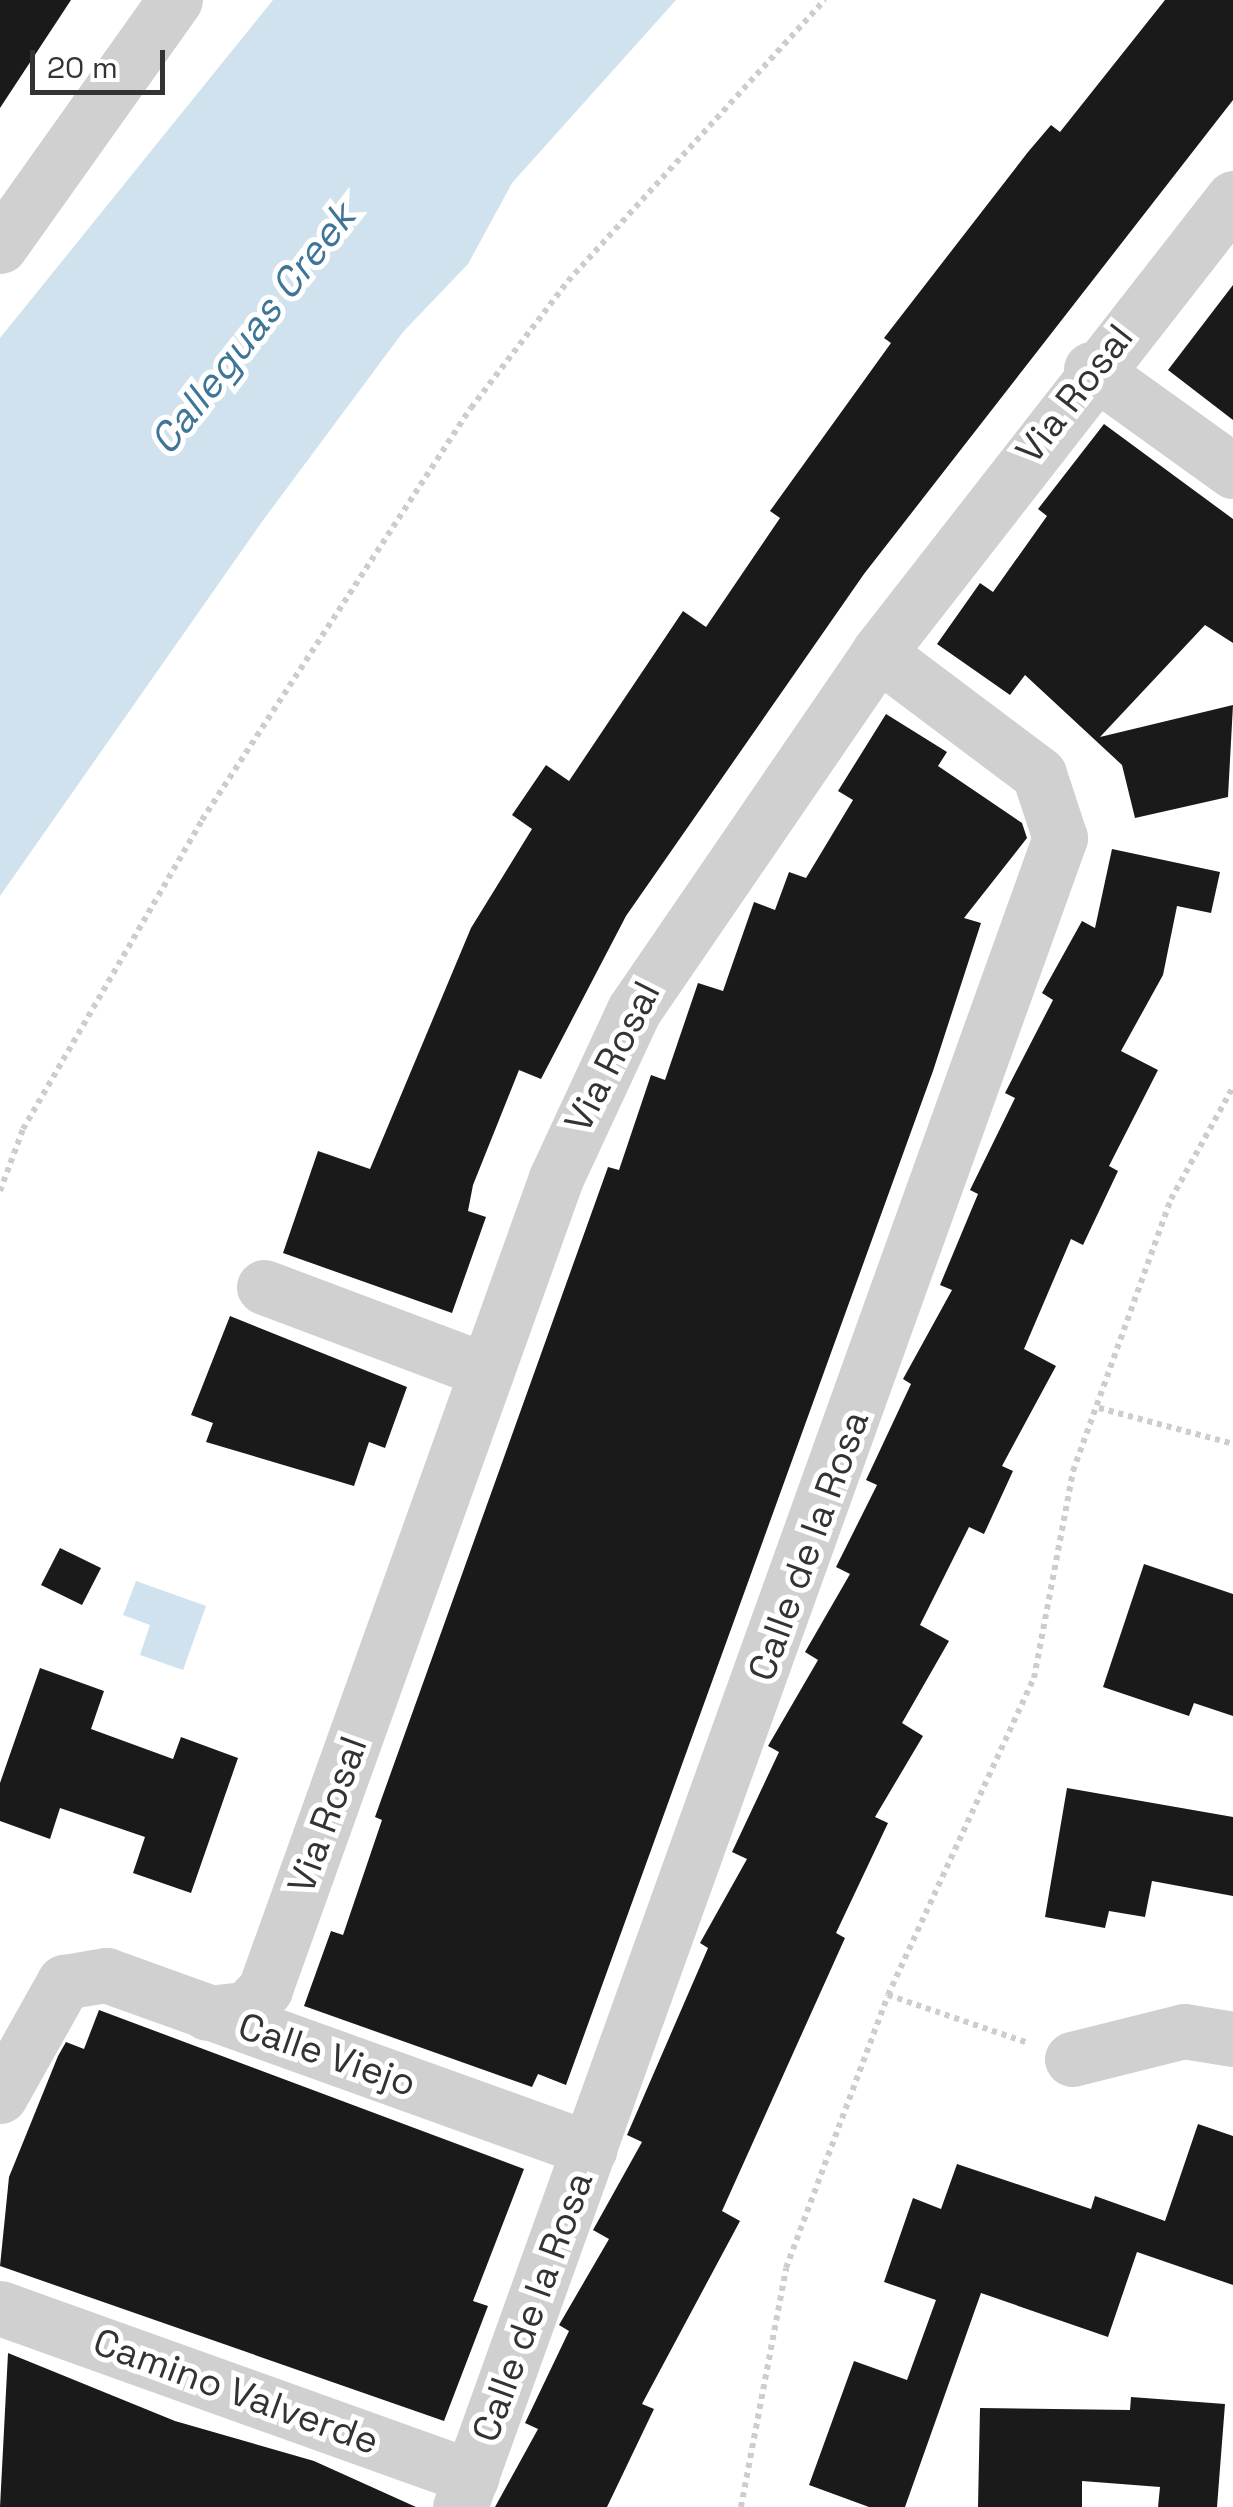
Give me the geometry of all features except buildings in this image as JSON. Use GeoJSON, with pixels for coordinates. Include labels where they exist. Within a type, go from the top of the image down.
{"type":"FeatureCollection","features":[{"type":"Feature","properties":{"kind":"street"},"geometry":{"type":"LineString","coordinates":[[0,246],[174,0]]}},
{"type":"Feature","properties":{"kind":"street","name":"Via Rosal"},"geometry":{"type":"LineString","coordinates":[[207,2013],[246,2009],[265,1990],[556,1178],[634,1010],[878,652],[1091,369],[1233,198]]}},
{"type":"Feature","properties":{"kind":"street"},"geometry":{"type":"LineString","coordinates":[[1091,369],[1233,471]]}},
{"type":"Feature","properties":{"kind":"street","name":"Calle de la Rosa"},"geometry":{"type":"LineString","coordinates":[[466,2492],[1060,838],[1039,774],[878,652]]}},
{"type":"Feature","properties":{"kind":"street"},"geometry":{"type":"LineString","coordinates":[[264,1287],[488,1370]]}},
{"type":"Feature","properties":{"kind":"street","name":"Calle Viejo"},"geometry":{"type":"LineString","coordinates":[[0,2096],[64,1982],[106,1975],[590,2149]]}},
{"type":"Feature","properties":{"kind":"street"},"geometry":{"type":"LineString","coordinates":[[1072,2059],[1184,2031],[1233,2039]]}},
{"type":"Feature","properties":{"kind":"street","name":"Camino Valverde"},"geometry":{"type":"LineString","coordinates":[[0,2308],[466,2492]]}},
{"type":"Feature","properties":{"kind":"path"},"geometry":{"type":"LineString","coordinates":[[0,1191],[23,1129],[202,820],[472,408],[568,281],[825,0]]}},
{"type":"Feature","properties":{"kind":"path"},"geometry":{"type":"LineString","coordinates":[[741,2507],[786,2268],[888,1995],[1034,1678],[1073,1472],[1171,1199],[1233,1086]]}},
{"type":"Feature","properties":{"kind":"path"},"geometry":{"type":"LineString","coordinates":[[1099,1408],[1233,1444]]}},
{"type":"Feature","properties":{"kind":"path"},"geometry":{"type":"LineString","coordinates":[[888,1995],[1072,2059]]}},
{"type":"Feature","properties":{"kind":"water","name":"Calleguas Creek"},"geometry":{"type":"Polygon","coordinates":[[[273,0],[676,0],[512,183],[468,264],[403,332],[261,523],[0,896],[0,338],[273,0]]]}},
{"type":"Feature","properties":{"kind":"water"},"geometry":{"type":"Polygon","coordinates":[[[136,1581],[206,1606],[183,1670],[140,1655],[150,1625],[123,1615],[136,1581]]]}}]}
